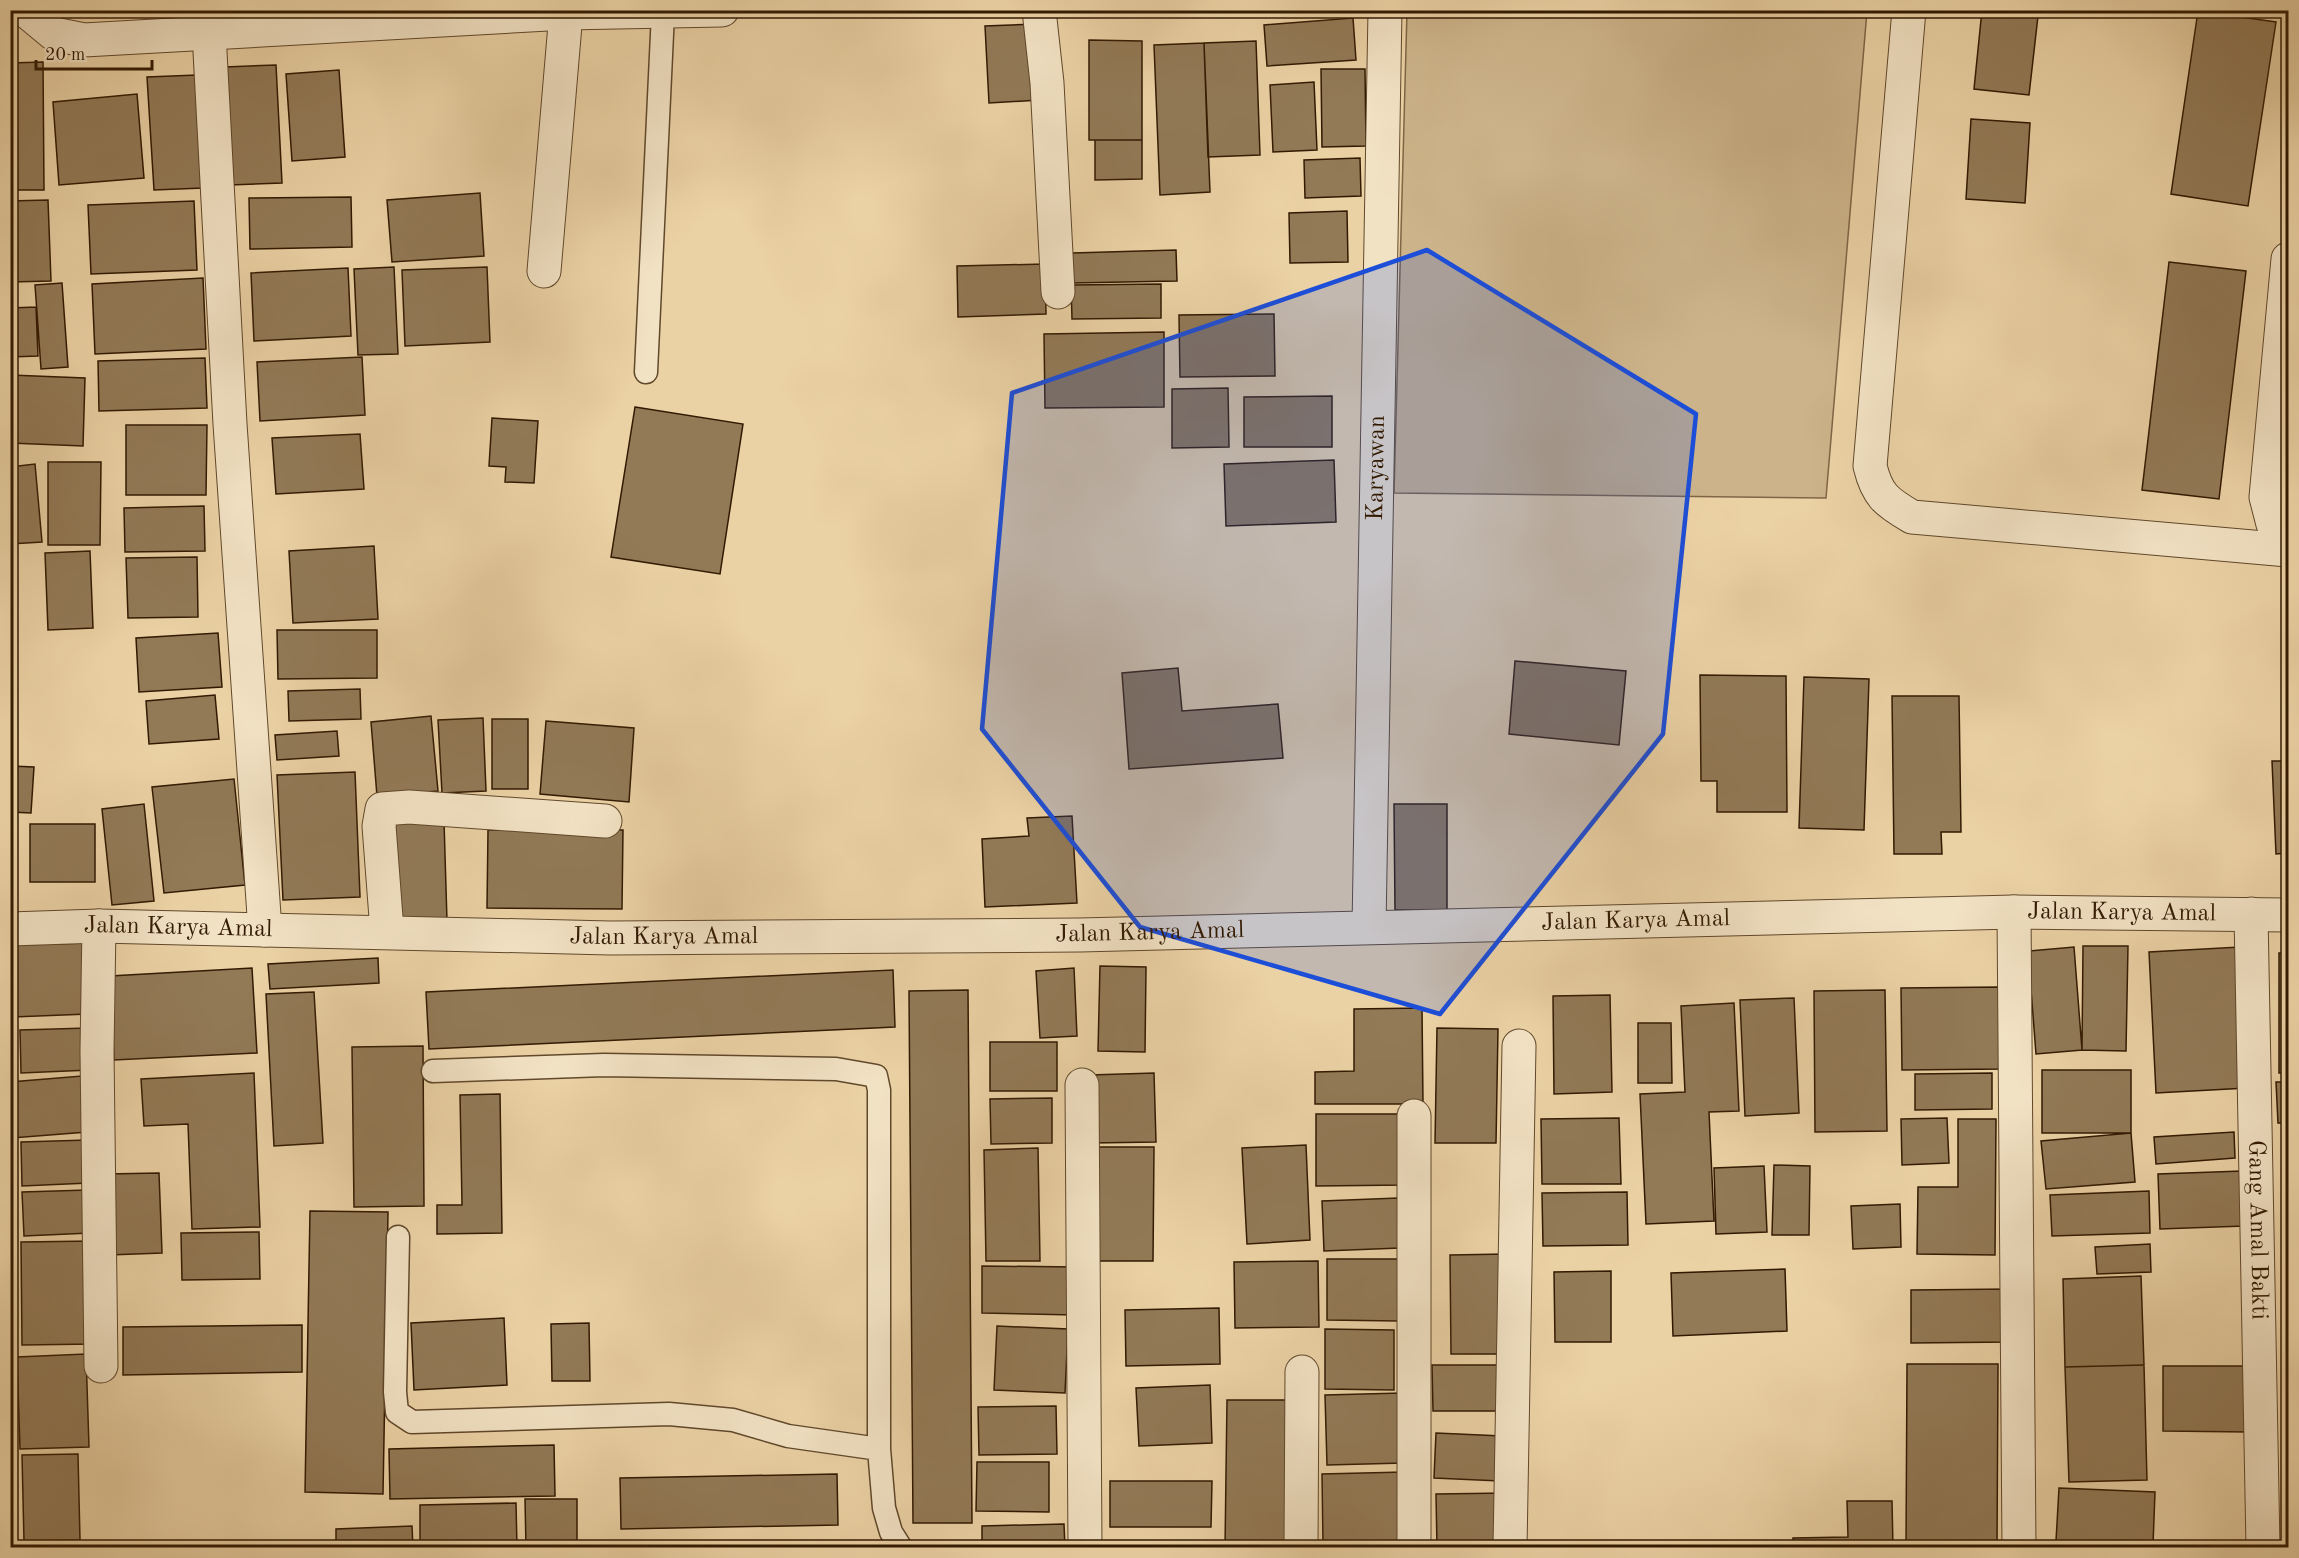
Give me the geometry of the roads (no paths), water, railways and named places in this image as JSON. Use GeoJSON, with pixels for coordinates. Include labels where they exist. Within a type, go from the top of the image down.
{"type":"FeatureCollection","features":[{"type":"Feature","properties":{"kind":"street"},"geometry":{"type":"LineString","coordinates":[[25,10],[54,34],[84,40],[566,13],[663,13],[722,10]]}},
{"type":"Feature","properties":{"kind":"street"},"geometry":{"type":"LineString","coordinates":[[1039,10],[1047,83],[1058,292]]}},
{"type":"Feature","properties":{"kind":"street","name":"Karyawan"},"geometry":{"type":"LineString","coordinates":[[1369,927],[1385,10]]}},
{"type":"Feature","properties":{"kind":"street"},"geometry":{"type":"LineString","coordinates":[[1909,10],[1870,466],[1875,485],[1889,504],[1912,517],[2289,550]]}},
{"type":"Feature","properties":{"kind":"street"},"geometry":{"type":"LineString","coordinates":[[544,271],[566,13]]}},
{"type":"Feature","properties":{"kind":"street"},"geometry":{"type":"LineString","coordinates":[[209,33],[230,424],[265,930]]}},
{"type":"Feature","properties":{"kind":"street"},"geometry":{"type":"LineString","coordinates":[[2289,260],[2266,497],[2273,524],[2289,544]]}},
{"type":"Feature","properties":{"kind":"street"},"geometry":{"type":"LineString","coordinates":[[387,931],[379,826],[382,809],[409,807],[605,821]]}},
{"type":"Feature","properties":{"kind":"street"},"geometry":{"type":"LineString","coordinates":[[2014,912],[2019,1548]]}},
{"type":"Feature","properties":{"kind":"street","name":"Jalan Karya Amal"},"geometry":{"type":"LineString","coordinates":[[10,929],[99,926],[610,938],[1080,935],[2014,912],[2289,915]]}},
{"type":"Feature","properties":{"kind":"street","name":"Gang Amal Bakti"},"geometry":{"type":"LineString","coordinates":[[2251,914],[2263,1548]]}},
{"type":"Feature","properties":{"kind":"street"},"geometry":{"type":"LineString","coordinates":[[99,926],[97,1052],[101,1366]]}},
{"type":"Feature","properties":{"kind":"street"},"geometry":{"type":"LineString","coordinates":[[1510,1548],[1519,1046]]}},
{"type":"Feature","properties":{"kind":"street"},"geometry":{"type":"LineString","coordinates":[[1082,1085],[1085,1548]]}},
{"type":"Feature","properties":{"kind":"street"},"geometry":{"type":"LineString","coordinates":[[1414,1116],[1414,1548]]}},
{"type":"Feature","properties":{"kind":"street"},"geometry":{"type":"LineString","coordinates":[[1302,1372],[1302,1548]]}},
{"type":"Feature","properties":{"kind":"lane"},"geometry":{"type":"LineString","coordinates":[[646,372],[663,13]]}},
{"type":"Feature","properties":{"kind":"lane"},"geometry":{"type":"LineString","coordinates":[[433,1071],[604,1065],[836,1069],[876,1076],[879,1090],[879,1449],[884,1508],[891,1532],[901,1548]]}},
{"type":"Feature","properties":{"kind":"lane"},"geometry":{"type":"LineString","coordinates":[[398,1236],[395,1392],[397,1412],[412,1422],[669,1414],[733,1420],[788,1436],[879,1449]]}}]}
